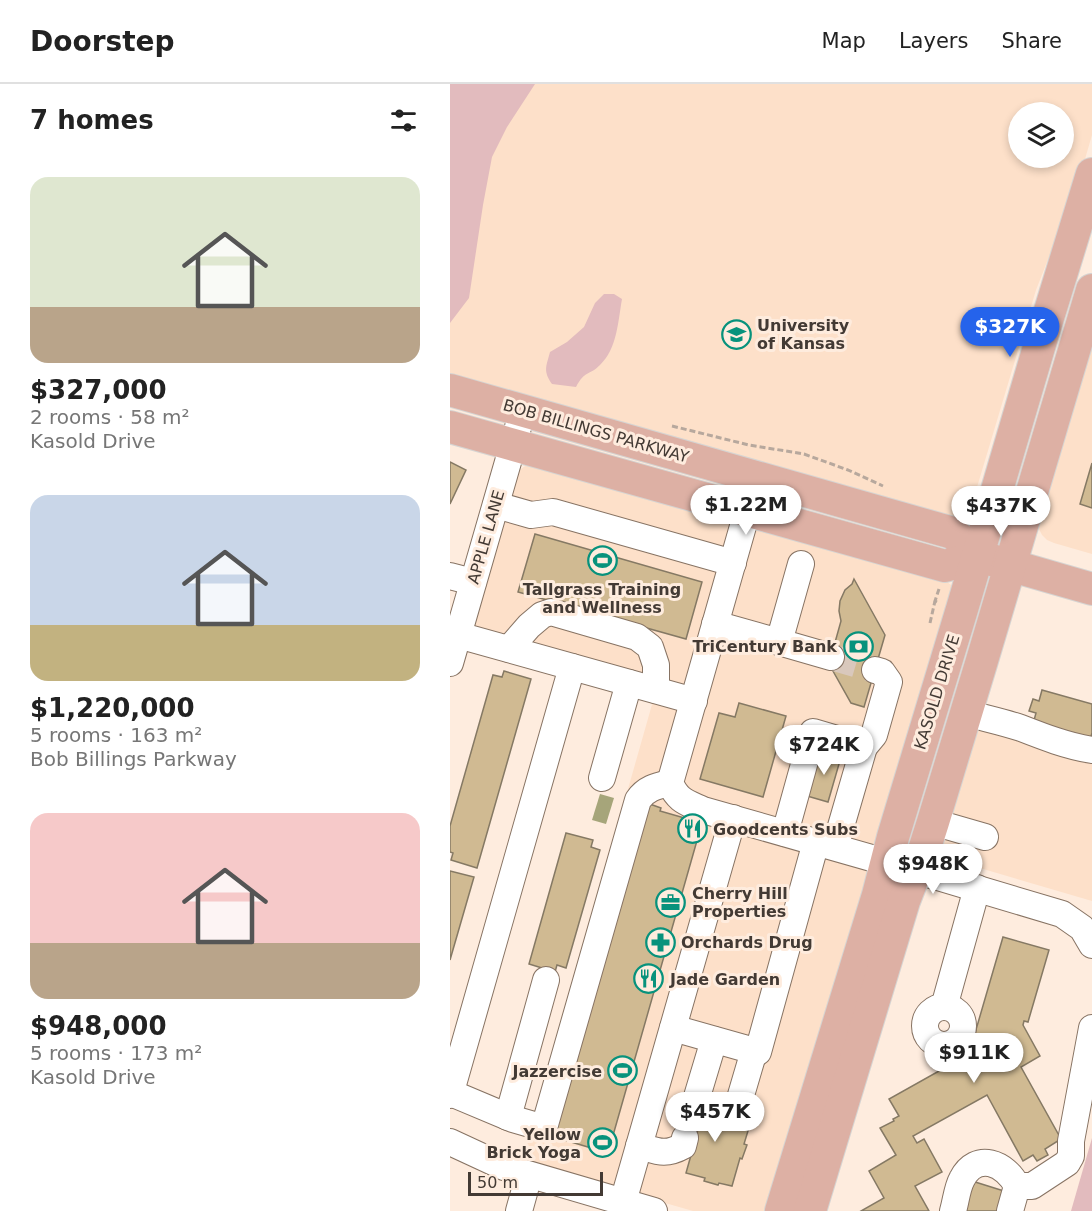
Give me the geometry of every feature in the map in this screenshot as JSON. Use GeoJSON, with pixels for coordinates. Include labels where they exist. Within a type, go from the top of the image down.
{"type":"FeatureCollection","features":[{"type":"Feature","properties":{"kind":"main road","name":"KASOLD DRIVE"},"geometry":{"type":"LineString","coordinates":[[782,1211],[1091,179]]}},
{"type":"Feature","properties":{"kind":"main road","name":"KASOLD DRIVE"},"geometry":{"type":"LineString","coordinates":[[810,1211],[901,912],[933,822],[1092,290]]}},
{"type":"Feature","properties":{"kind":"main road","name":"BOB BILLINGS PARKWAY"},"geometry":{"type":"LineString","coordinates":[[450,390],[953,533],[978,556],[1092,589]]}},
{"type":"Feature","properties":{"kind":"main road"},"geometry":{"type":"LineString","coordinates":[[450,427],[945,567],[978,556]]}},
{"type":"Feature","properties":{"kind":"street","name":"APPLE LANE"},"geometry":{"type":"LineString","coordinates":[[450,663],[458,635],[462,579],[495,505],[523,410]]}},
{"type":"Feature","properties":{"kind":"street"},"geometry":{"type":"LineString","coordinates":[[757,477],[670,783],[675,793],[684,801],[703,810],[1062,914],[1082,928],[1092,945]]}},
{"type":"Feature","properties":{"kind":"street"},"geometry":{"type":"LineString","coordinates":[[495,505],[531,515],[553,512],[733,563]]}},
{"type":"Feature","properties":{"kind":"street"},"geometry":{"type":"LineString","coordinates":[[779,642],[801,564]]}},
{"type":"Feature","properties":{"kind":"street"},"geometry":{"type":"LineString","coordinates":[[509,649],[529,626],[542,615],[551,612],[616,630],[637,637],[650,647],[656,665],[656,690]]}},
{"type":"Feature","properties":{"kind":"street"},"geometry":{"type":"LineString","coordinates":[[715,624],[831,657]]}},
{"type":"Feature","properties":{"kind":"street"},"geometry":{"type":"LineString","coordinates":[[458,635],[694,701]]}},
{"type":"Feature","properties":{"kind":"street"},"geometry":{"type":"LineString","coordinates":[[572,667],[450,1094],[508,1117],[544,1128],[638,800],[655,786],[670,783]]}},
{"type":"Feature","properties":{"kind":"street"},"geometry":{"type":"LineString","coordinates":[[673,1028],[758,1052],[826,845],[864,747],[874,735],[889,682],[882,672],[875,670]]}},
{"type":"Feature","properties":{"kind":"street"},"geometry":{"type":"LineString","coordinates":[[602,778],[629,683]]}},
{"type":"Feature","properties":{"kind":"street"},"geometry":{"type":"LineString","coordinates":[[966,713],[1092,750]]}},
{"type":"Feature","properties":{"kind":"street"},"geometry":{"type":"LineString","coordinates":[[784,833],[813,732],[864,747]]}},
{"type":"Feature","properties":{"kind":"street"},"geometry":{"type":"LineString","coordinates":[[623,1202],[733,818]]}},
{"type":"Feature","properties":{"kind":"street"},"geometry":{"type":"LineString","coordinates":[[933,822],[985,837]]}},
{"type":"Feature","properties":{"kind":"street"},"geometry":{"type":"LineString","coordinates":[[944,1007],[977,888]]}},
{"type":"Feature","properties":{"kind":"street"},"geometry":{"type":"LineString","coordinates":[[508,1117],[546,981]]}},
{"type":"Feature","properties":{"kind":"street"},"geometry":{"type":"LineString","coordinates":[[1017,1185],[1032,1186],[1067,1162],[1071,1156],[1071,1141],[1092,1028]]}},
{"type":"Feature","properties":{"kind":"street"},"geometry":{"type":"LineString","coordinates":[[639,1146],[673,1152],[683,1146],[714,1040]]}},
{"type":"Feature","properties":{"kind":"street"},"geometry":{"type":"LineString","coordinates":[[739,1102],[754,1051]]}},
{"type":"Feature","properties":{"kind":"street"},"geometry":{"type":"LineString","coordinates":[[450,1142],[504,1167],[654,1211]]}},
{"type":"Feature","properties":{"kind":"street"},"geometry":{"type":"LineString","coordinates":[[953,1211],[962,1178],[980,1163],[992,1163],[1003,1168],[1012,1176],[1017,1185],[1010,1211]]}},
{"type":"Feature","properties":{"kind":"street"},"geometry":{"type":"LineString","coordinates":[[519,1211],[529,1175]]}},
{"type":"Feature","properties":{"kind":"shaded area","name":"University of Kansas"},"geometry":{"type":"Polygon","coordinates":[[[450,84],[1092,84],[1092,135],[1071,207],[1036,290],[969,514],[965,521],[959,524],[450,379],[450,84]]]}},
{"type":"Feature","properties":{"kind":"shaded area"},"geometry":{"type":"Polygon","coordinates":[[[450,84],[535,84],[507,127],[492,157],[469,298],[450,323],[450,84]]]}},
{"type":"Feature","properties":{"kind":"shaded area"},"geometry":{"type":"Polygon","coordinates":[[[604,294],[614,294],[622,299],[616,335],[606,359],[585,375],[576,387],[552,384],[546,369],[550,352],[567,342],[584,327],[595,303],[604,294]]]}},
{"type":"Feature","properties":{"kind":"shaded area"},"geometry":{"type":"Polygon","coordinates":[[[1092,326],[1092,554],[1047,540],[1036,523],[1092,326]]]}},
{"type":"Feature","properties":{"kind":"shaded area"},"geometry":{"type":"Polygon","coordinates":[[[528,464],[944,579],[955,591],[766,1211],[693,1211],[522,1162],[653,701],[466,648],[516,476],[528,464]]]}},
{"type":"Feature","properties":{"kind":"shaded area"},"geometry":{"type":"Polygon","coordinates":[[[978,726],[1092,759],[1092,901],[939,856],[978,726]]]}},
{"type":"Feature","properties":{"kind":"shaded area"},"geometry":{"type":"Polygon","coordinates":[[[600,794],[614,798],[606,824],[592,820],[600,794]]]}},
{"type":"Feature","properties":{"kind":"shaded area"},"geometry":{"type":"Polygon","coordinates":[[[1092,1138],[1092,1211],[1071,1211],[1092,1138]]]}},
{"type":"Feature","properties":{"kind":"building"},"geometry":{"type":"Polygon","coordinates":[[[450,462],[466,470],[450,504],[450,462]]]}},
{"type":"Feature","properties":{"kind":"building"},"geometry":{"type":"Polygon","coordinates":[[[1092,463],[1092,508],[1080,504],[1092,463]]]}},
{"type":"Feature","properties":{"kind":"building"},"geometry":{"type":"Polygon","coordinates":[[[535,534],[702,582],[686,639],[518,592],[535,534]]]}},
{"type":"Feature","properties":{"kind":"building","name":"TriCentury Bank"},"geometry":{"type":"Polygon","coordinates":[[[854,579],[885,635],[864,707],[851,703],[829,664],[841,621],[840,601],[854,579]]]}},
{"type":"Feature","properties":{"kind":"building"},"geometry":{"type":"Polygon","coordinates":[[[504,671],[531,679],[477,868],[451,860],[453,853],[450,852],[450,826],[493,675],[502,677],[504,671]]]}},
{"type":"Feature","properties":{"kind":"building"},"geometry":{"type":"Polygon","coordinates":[[[1042,690],[1092,704],[1090,740],[1033,724],[1036,713],[1029,711],[1033,699],[1039,701],[1042,690]]]}},
{"type":"Feature","properties":{"kind":"building"},"geometry":{"type":"Polygon","coordinates":[[[739,703],[786,716],[763,797],[700,779],[719,713],[735,717],[739,703]]]}},
{"type":"Feature","properties":{"kind":"building"},"geometry":{"type":"Polygon","coordinates":[[[820,751],[841,757],[828,802],[807,796],[820,751]]]}},
{"type":"Feature","properties":{"kind":"building"},"geometry":{"type":"Polygon","coordinates":[[[647,803],[661,808],[660,811],[702,823],[608,1153],[551,1136],[647,803]]]}},
{"type":"Feature","properties":{"kind":"building"},"geometry":{"type":"Polygon","coordinates":[[[566,833],[593,840],[591,847],[600,850],[566,968],[557,965],[555,972],[529,964],[566,833]]]}},
{"type":"Feature","properties":{"kind":"building"},"geometry":{"type":"Polygon","coordinates":[[[450,871],[474,877],[450,960],[450,871]]]}},
{"type":"Feature","properties":{"kind":"building"},"geometry":{"type":"Polygon","coordinates":[[[1003,937],[1049,950],[1028,1022],[1024,1021],[1023,1025],[1040,1056],[1021,1067],[1061,1139],[1045,1149],[1048,1155],[1037,1161],[1033,1155],[1023,1161],[987,1095],[913,1136],[917,1143],[924,1139],[942,1172],[915,1186],[929,1211],[861,1211],[884,1198],[869,1171],[896,1155],[880,1128],[899,1116],[889,1099],[964,1057],[967,1060],[989,1048],[987,1044],[973,1040],[1003,937]]]}},
{"type":"Feature","properties":{"kind":"building"},"geometry":{"type":"Polygon","coordinates":[[[953,1022],[976,1029],[973,1040],[950,1033],[953,1022]]]}},
{"type":"Feature","properties":{"kind":"building"},"geometry":{"type":"Polygon","coordinates":[[[717,1107],[738,1113],[737,1117],[751,1121],[744,1144],[747,1145],[742,1159],[740,1158],[732,1186],[719,1183],[718,1185],[704,1181],[705,1178],[686,1173],[695,1141],[675,1135],[680,1117],[704,1108],[716,1111],[717,1107]]]}},
{"type":"Feature","properties":{"kind":"building"},"geometry":{"type":"Polygon","coordinates":[[[972,1181],[1004,1191],[999,1211],[963,1211],[972,1181]]]}},
{"type":"Feature","properties":{"kind":"tunnel"},"geometry":{"type":"LineString","coordinates":[[831,657],[875,670]]}},
{"type":"Feature","properties":{"kind":"place","name":"University of Kansas"},"geometry":{"type":"Point","coordinates":[736,334]}},
{"type":"Feature","properties":{"kind":"place","name":"Tallgrass Training and Wellness"},"geometry":{"type":"Point","coordinates":[602,561]}},
{"type":"Feature","properties":{"kind":"place","name":"TriCentury Bank"},"geometry":{"type":"Point","coordinates":[858,646]}},
{"type":"Feature","properties":{"kind":"place","name":"Goodcents Subs"},"geometry":{"type":"Point","coordinates":[692,829]}},
{"type":"Feature","properties":{"kind":"place","name":"Cherry Hill Properties"},"geometry":{"type":"Point","coordinates":[671,902]}},
{"type":"Feature","properties":{"kind":"place","name":"Orchards Drug"},"geometry":{"type":"Point","coordinates":[660,942]}},
{"type":"Feature","properties":{"kind":"place","name":"Jade Garden"},"geometry":{"type":"Point","coordinates":[649,979]}},
{"type":"Feature","properties":{"kind":"place","name":"Jazzercise"},"geometry":{"type":"Point","coordinates":[623,1071]}},
{"type":"Feature","properties":{"kind":"place","name":"Yellow Brick Yoga"},"geometry":{"type":"Point","coordinates":[602,1143]}}]}
